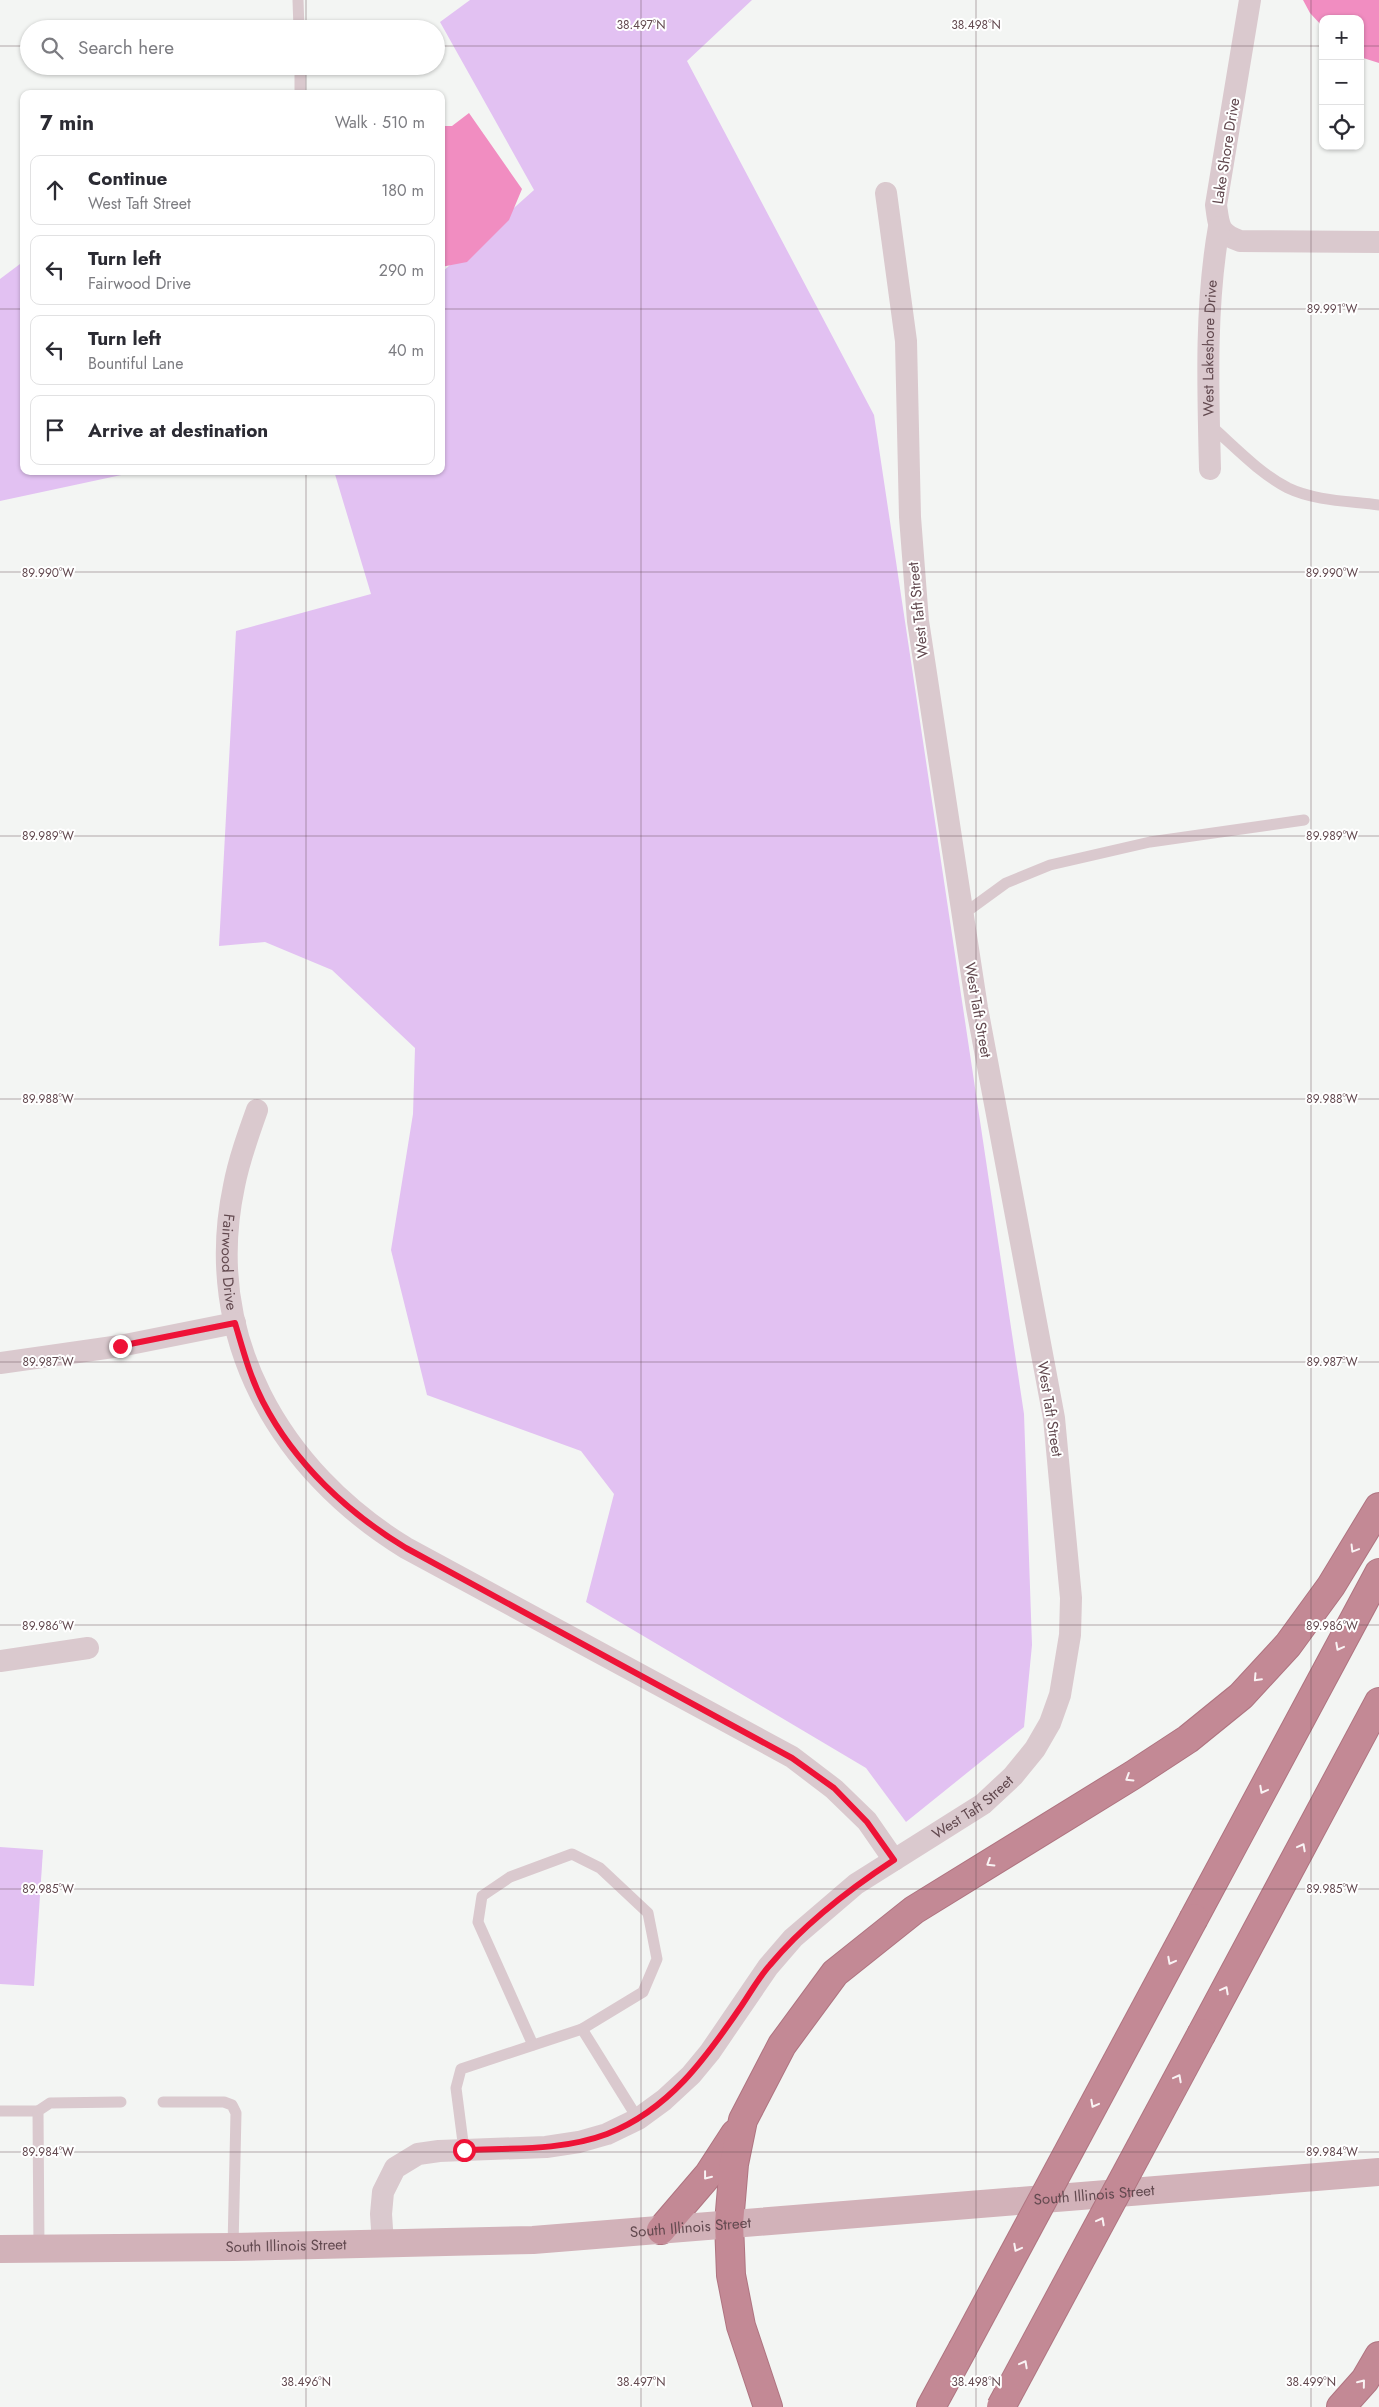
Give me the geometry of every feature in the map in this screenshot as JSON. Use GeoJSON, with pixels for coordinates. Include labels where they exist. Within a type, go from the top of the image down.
{"type":"FeatureCollection","features":[{"type":"Feature","properties":{"kind":"highway"},"geometry":{"type":"LineString","coordinates":[[661,2230],[709,2174],[744,2120],[782,2045],[835,1973],[914,1910],[1133,1775],[1188,1739],[1241,1696],[1288,1644],[1331,1586],[1379,1507]]}},
{"type":"Feature","properties":{"kind":"highway"},"geometry":{"type":"LineString","coordinates":[[931,2407],[1379,1573]]}},
{"type":"Feature","properties":{"kind":"highway"},"geometry":{"type":"LineString","coordinates":[[1001,2407],[1379,1702]]}},
{"type":"Feature","properties":{"kind":"highway"},"geometry":{"type":"LineString","coordinates":[[744,2120],[734,2164],[729,2223],[731,2275],[741,2326],[768,2407]]}},
{"type":"Feature","properties":{"kind":"highway"},"geometry":{"type":"LineString","coordinates":[[1341,2407],[1364,2380],[1379,2356]]}},
{"type":"Feature","properties":{"kind":"main road","name":"South Illinois Street"},"geometry":{"type":"LineString","coordinates":[[0,2249],[233,2247],[533,2240],[1379,2172]]}},
{"type":"Feature","properties":{"kind":"street","name":"Lake Shore Drive"},"geometry":{"type":"LineString","coordinates":[[1219,227],[1216,205],[1250,0]]}},
{"type":"Feature","properties":{"kind":"street","name":"West Taft Street"},"geometry":{"type":"LineString","coordinates":[[383,2244],[381,2214],[383,2192],[395,2168],[418,2154],[546,2147],[579,2142],[607,2134],[638,2119],[664,2100],[690,2076],[710,2052],[768,1967],[793,1938],[856,1884],[983,1804],[1013,1776],[1030,1756],[1050,1723],[1060,1695],[1070,1635],[1071,1598],[1054,1418],[979,1018],[918,621],[910,517],[906,341],[886,193]]}},
{"type":"Feature","properties":{"kind":"street"},"geometry":{"type":"LineString","coordinates":[[1219,227],[1228,236],[1240,241],[1379,242]]}},
{"type":"Feature","properties":{"kind":"street","name":"West Lakeshore Drive"},"geometry":{"type":"LineString","coordinates":[[1210,469],[1212,262],[1219,227]]}},
{"type":"Feature","properties":{"kind":"street","name":"Fairwood Drive"},"geometry":{"type":"LineString","coordinates":[[257,1110],[244,1146],[233,1188],[228,1232],[229,1286],[235,1323],[247,1365],[263,1402],[287,1440],[315,1475],[349,1508],[379,1531],[406,1548],[792,1758],[834,1788],[867,1822],[894,1860]]}},
{"type":"Feature","properties":{"kind":"street"},"geometry":{"type":"LineString","coordinates":[[0,1363],[120,1346],[235,1323]]}},
{"type":"Feature","properties":{"kind":"street"},"geometry":{"type":"LineString","coordinates":[[0,1661],[88,1648]]}},
{"type":"Feature","properties":{"kind":"lane"},"geometry":{"type":"LineString","coordinates":[[298,0],[299,20]]}},
{"type":"Feature","properties":{"kind":"lane"},"geometry":{"type":"LineString","coordinates":[[300,75],[300,90]]}},
{"type":"Feature","properties":{"kind":"lane"},"geometry":{"type":"LineString","coordinates":[[1209,424],[1264,472],[1289,488],[1309,495],[1379,505]]}},
{"type":"Feature","properties":{"kind":"lane"},"geometry":{"type":"LineString","coordinates":[[962,915],[1006,884],[1050,865],[1150,842],[1304,820]]}},
{"type":"Feature","properties":{"kind":"lane"},"geometry":{"type":"LineString","coordinates":[[464,2150],[456,2088],[461,2069],[533,2046],[582,2029],[643,1992],[657,1959],[648,1913],[600,1868],[572,1854],[510,1877],[482,1896],[478,1922],[533,2046]]}},
{"type":"Feature","properties":{"kind":"lane"},"geometry":{"type":"LineString","coordinates":[[582,2029],[638,2119]]}},
{"type":"Feature","properties":{"kind":"lane"},"geometry":{"type":"LineString","coordinates":[[0,2111],[38,2111],[50,2103],[121,2102]]}},
{"type":"Feature","properties":{"kind":"lane"},"geometry":{"type":"LineString","coordinates":[[163,2102],[224,2102],[232,2105],[236,2113],[233,2247]]}},
{"type":"Feature","properties":{"kind":"lane"},"geometry":{"type":"LineString","coordinates":[[38,2111],[39,2249]]}},
{"type":"Feature","properties":{"kind":"shaded area"},"geometry":{"type":"Polygon","coordinates":[[[470,0],[752,0],[687,61],[874,415],[1024,1414],[1032,1645],[1024,1727],[906,1822],[866,1768],[586,1602],[614,1494],[581,1451],[427,1395],[391,1250],[413,1114],[415,1048],[332,970],[265,942],[219,946],[236,631],[371,594],[335,475],[445,475],[445,269],[534,190],[445,31],[445,20],[443,20],[470,0]]]}},
{"type":"Feature","properties":{"kind":"shaded area"},"geometry":{"type":"Polygon","coordinates":[[[1303,0],[1379,0],[1379,63],[1364,58],[1364,15],[1319,15],[1319,23],[1310,13],[1303,0]]]}},
{"type":"Feature","properties":{"kind":"shaded area"},"geometry":{"type":"Polygon","coordinates":[[[469,113],[522,189],[509,220],[467,262],[445,266],[445,126],[452,126],[469,113]]]}},
{"type":"Feature","properties":{"kind":"shaded area"},"geometry":{"type":"Polygon","coordinates":[[[20,264],[20,475],[121,475],[0,501],[0,279],[20,264]]]}},
{"type":"Feature","properties":{"kind":"shaded area"},"geometry":{"type":"Polygon","coordinates":[[[0,1847],[43,1850],[34,1986],[0,1984],[0,1847]]]}},
{"type":"Feature","properties":{"kind":"route"},"geometry":{"type":"LineString","coordinates":[[120,1346],[235,1323],[247,1365],[263,1402],[287,1440],[315,1475],[349,1508],[379,1531],[406,1548],[792,1758],[834,1788],[867,1822],[894,1860],[856,1884],[793,1938],[768,1967],[710,2052],[690,2076],[664,2100],[638,2119],[607,2134],[579,2142],[546,2147],[464,2150]]}}]}
